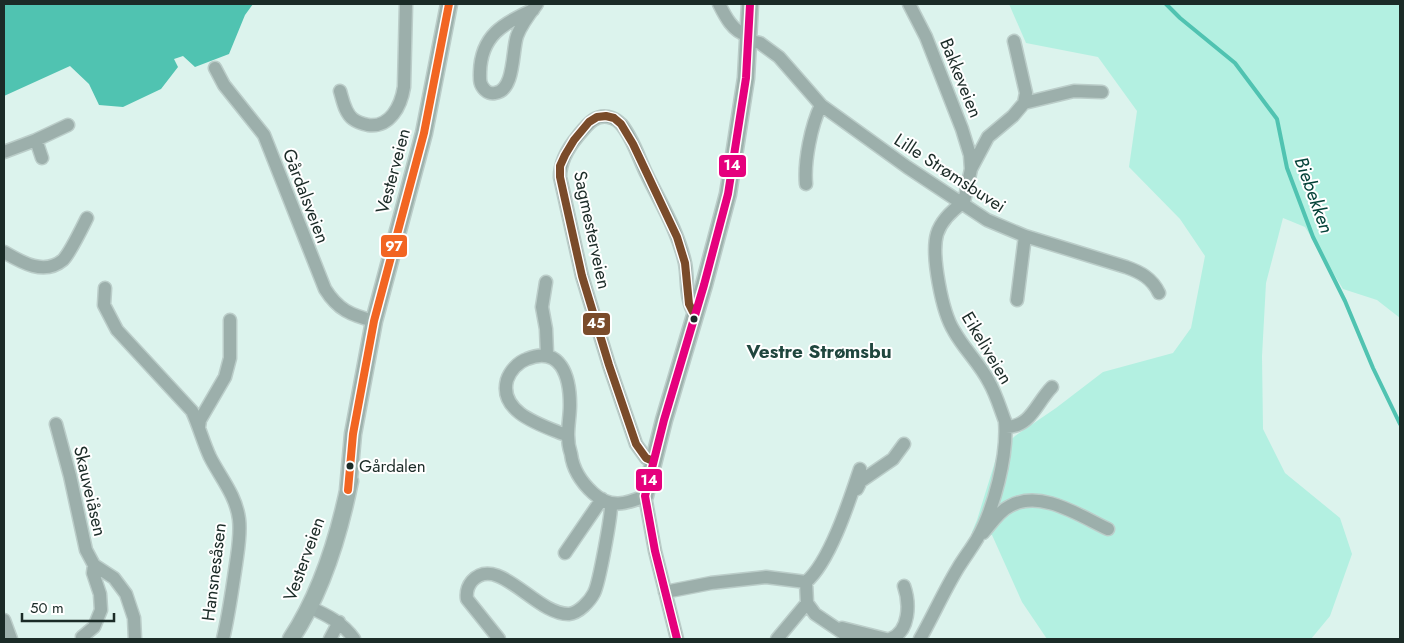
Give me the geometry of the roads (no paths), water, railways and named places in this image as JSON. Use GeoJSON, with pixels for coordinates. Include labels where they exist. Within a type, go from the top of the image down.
{"type":"FeatureCollection","features":[{"type":"Feature","properties":{"kind":"main road","name":"Vesterveien"},"geometry":{"type":"LineString","coordinates":[[291,639],[309,608],[320,583],[334,545],[348,490],[359,435],[364,376],[374,321],[424,133],[449,4]]}},
{"type":"Feature","properties":{"kind":"main road"},"geometry":{"type":"LineString","coordinates":[[645,496],[652,461],[722,218],[734,164],[746,78],[750,4]]}},
{"type":"Feature","properties":{"kind":"street"},"geometry":{"type":"LineString","coordinates":[[340,92],[347,112],[352,119],[371,125],[382,124],[392,117],[402,100],[404,88],[406,4]]}},
{"type":"Feature","properties":{"kind":"street","name":"Lille Strømsbuvei"},"geometry":{"type":"LineString","coordinates":[[719,4],[727,20],[741,34],[760,43],[779,57],[821,105],[961,204],[987,220],[1025,236],[1142,273],[1159,293]]}},
{"type":"Feature","properties":{"kind":"street","name":"Bakkeveien"},"geometry":{"type":"LineString","coordinates":[[909,4],[926,37],[962,129],[970,155],[971,169]]}},
{"type":"Feature","properties":{"kind":"street"},"geometry":{"type":"LineString","coordinates":[[535,7],[517,37],[508,82],[500,92],[494,94],[487,92],[480,83],[480,66],[488,40],[501,26],[535,7]]}},
{"type":"Feature","properties":{"kind":"street"},"geometry":{"type":"LineString","coordinates":[[1014,41],[1026,93],[1024,103],[1074,91],[1102,92]]}},
{"type":"Feature","properties":{"kind":"street","name":"Gårdalsveien"},"geometry":{"type":"LineString","coordinates":[[216,68],[224,85],[264,135],[325,289],[332,301],[348,313],[374,321]]}},
{"type":"Feature","properties":{"kind":"street","name":"Bakkeveien"},"geometry":{"type":"LineString","coordinates":[[961,204],[964,202],[971,169],[988,137],[1014,116],[1024,103]]}},
{"type":"Feature","properties":{"kind":"street"},"geometry":{"type":"LineString","coordinates":[[806,184],[807,157],[814,122],[821,105]]}},
{"type":"Feature","properties":{"kind":"street","name":"Sagmesterveien"},"geometry":{"type":"LineString","coordinates":[[652,461],[646,458],[636,444],[609,365],[582,276],[560,177],[560,166],[574,140],[589,122],[597,117],[606,116],[614,118],[621,124],[633,144],[671,222],[685,263],[689,304],[695,314]]}},
{"type":"Feature","properties":{"kind":"street"},"geometry":{"type":"LineString","coordinates":[[4,152],[68,125]]}},
{"type":"Feature","properties":{"kind":"street"},"geometry":{"type":"LineString","coordinates":[[36,140],[42,158]]}},
{"type":"Feature","properties":{"kind":"street","name":"Eikeliveien"},"geometry":{"type":"LineString","coordinates":[[920,639],[957,569],[978,538],[1001,472],[1006,441],[1006,421],[989,381],[953,331],[944,310],[938,278],[937,234],[942,223],[961,204]]}},
{"type":"Feature","properties":{"kind":"street"},"geometry":{"type":"LineString","coordinates":[[4,252],[33,267],[43,268],[52,266],[63,259],[87,218]]}},
{"type":"Feature","properties":{"kind":"street"},"geometry":{"type":"LineString","coordinates":[[1017,300],[1025,236]]}},
{"type":"Feature","properties":{"kind":"street"},"geometry":{"type":"LineString","coordinates":[[546,282],[542,307],[546,329],[547,354]]}},
{"type":"Feature","properties":{"kind":"street","name":"Hansnesåsen"},"geometry":{"type":"LineString","coordinates":[[106,288],[104,305],[117,330],[192,411],[210,456],[229,488],[236,505],[239,518],[239,536],[229,613],[223,639]]}},
{"type":"Feature","properties":{"kind":"street"},"geometry":{"type":"LineString","coordinates":[[199,427],[200,420],[225,377],[230,358],[230,320]]}},
{"type":"Feature","properties":{"kind":"street"},"geometry":{"type":"LineString","coordinates":[[568,436],[529,420],[508,400],[506,391],[507,379],[512,369],[526,359],[547,354],[560,363],[567,377],[570,404],[568,436],[571,456],[576,473],[584,485],[606,501],[620,505],[630,503],[645,496],[655,551],[677,639]]}},
{"type":"Feature","properties":{"kind":"street"},"geometry":{"type":"LineString","coordinates":[[1006,427],[1016,427],[1026,421],[1052,387]]}},
{"type":"Feature","properties":{"kind":"street","name":"Skauveiåsen"},"geometry":{"type":"LineString","coordinates":[[56,424],[70,476],[86,550],[94,564],[93,573],[100,594],[101,610],[94,627],[82,637]]}},
{"type":"Feature","properties":{"kind":"street"},"geometry":{"type":"LineString","coordinates":[[850,499],[861,481],[893,459],[904,444]]}},
{"type":"Feature","properties":{"kind":"street"},"geometry":{"type":"LineString","coordinates":[[665,592],[711,583],[766,577],[806,582],[821,563],[834,537],[860,469]]}},
{"type":"Feature","properties":{"kind":"street"},"geometry":{"type":"LineString","coordinates":[[978,538],[1010,506],[1025,500],[1056,504],[1108,528]]}},
{"type":"Feature","properties":{"kind":"street"},"geometry":{"type":"LineString","coordinates":[[565,553],[606,501]]}},
{"type":"Feature","properties":{"kind":"street"},"geometry":{"type":"LineString","coordinates":[[499,639],[468,599],[466,592],[469,585],[476,577],[486,573],[499,576],[556,613],[571,614],[585,605],[595,591],[606,501]]}},
{"type":"Feature","properties":{"kind":"street"},"geometry":{"type":"LineString","coordinates":[[94,564],[114,578],[126,594],[134,618],[135,639]]}},
{"type":"Feature","properties":{"kind":"street"},"geometry":{"type":"LineString","coordinates":[[806,582],[806,603],[826,623],[852,639]]}},
{"type":"Feature","properties":{"kind":"street"},"geometry":{"type":"LineString","coordinates":[[890,639],[897,635],[906,619],[908,605],[904,586]]}},
{"type":"Feature","properties":{"kind":"street"},"geometry":{"type":"LineString","coordinates":[[776,639],[806,603]]}},
{"type":"Feature","properties":{"kind":"street"},"geometry":{"type":"LineString","coordinates":[[309,608],[339,622],[354,639]]}},
{"type":"Feature","properties":{"kind":"street"},"geometry":{"type":"LineString","coordinates":[[4,620],[11,639]]}},
{"type":"Feature","properties":{"kind":"street","name":"Eikeliveien"},"geometry":{"type":"LineString","coordinates":[[929,639],[932,626],[930,621]]}},
{"type":"Feature","properties":{"kind":"street"},"geometry":{"type":"LineString","coordinates":[[330,639],[339,622]]}},
{"type":"Feature","properties":{"kind":"street"},"geometry":{"type":"LineString","coordinates":[[826,623],[856,633],[886,639]]}},
{"type":"Feature","properties":{"kind":"waterway","name":"Biebekken"},"geometry":{"type":"LineString","coordinates":[[1166,4],[1180,18],[1235,63],[1277,119],[1287,168],[1313,237],[1345,301],[1373,368],[1400,424]]}},
{"type":"Feature","properties":{"kind":"place","name":"Gårdalen"},"geometry":{"type":"Point","coordinates":[350,466]}},
{"type":"Feature","properties":{"kind":"district","name":"Vestre Strømsbu"},"geometry":{"type":"Point","coordinates":[819,351]}}]}
